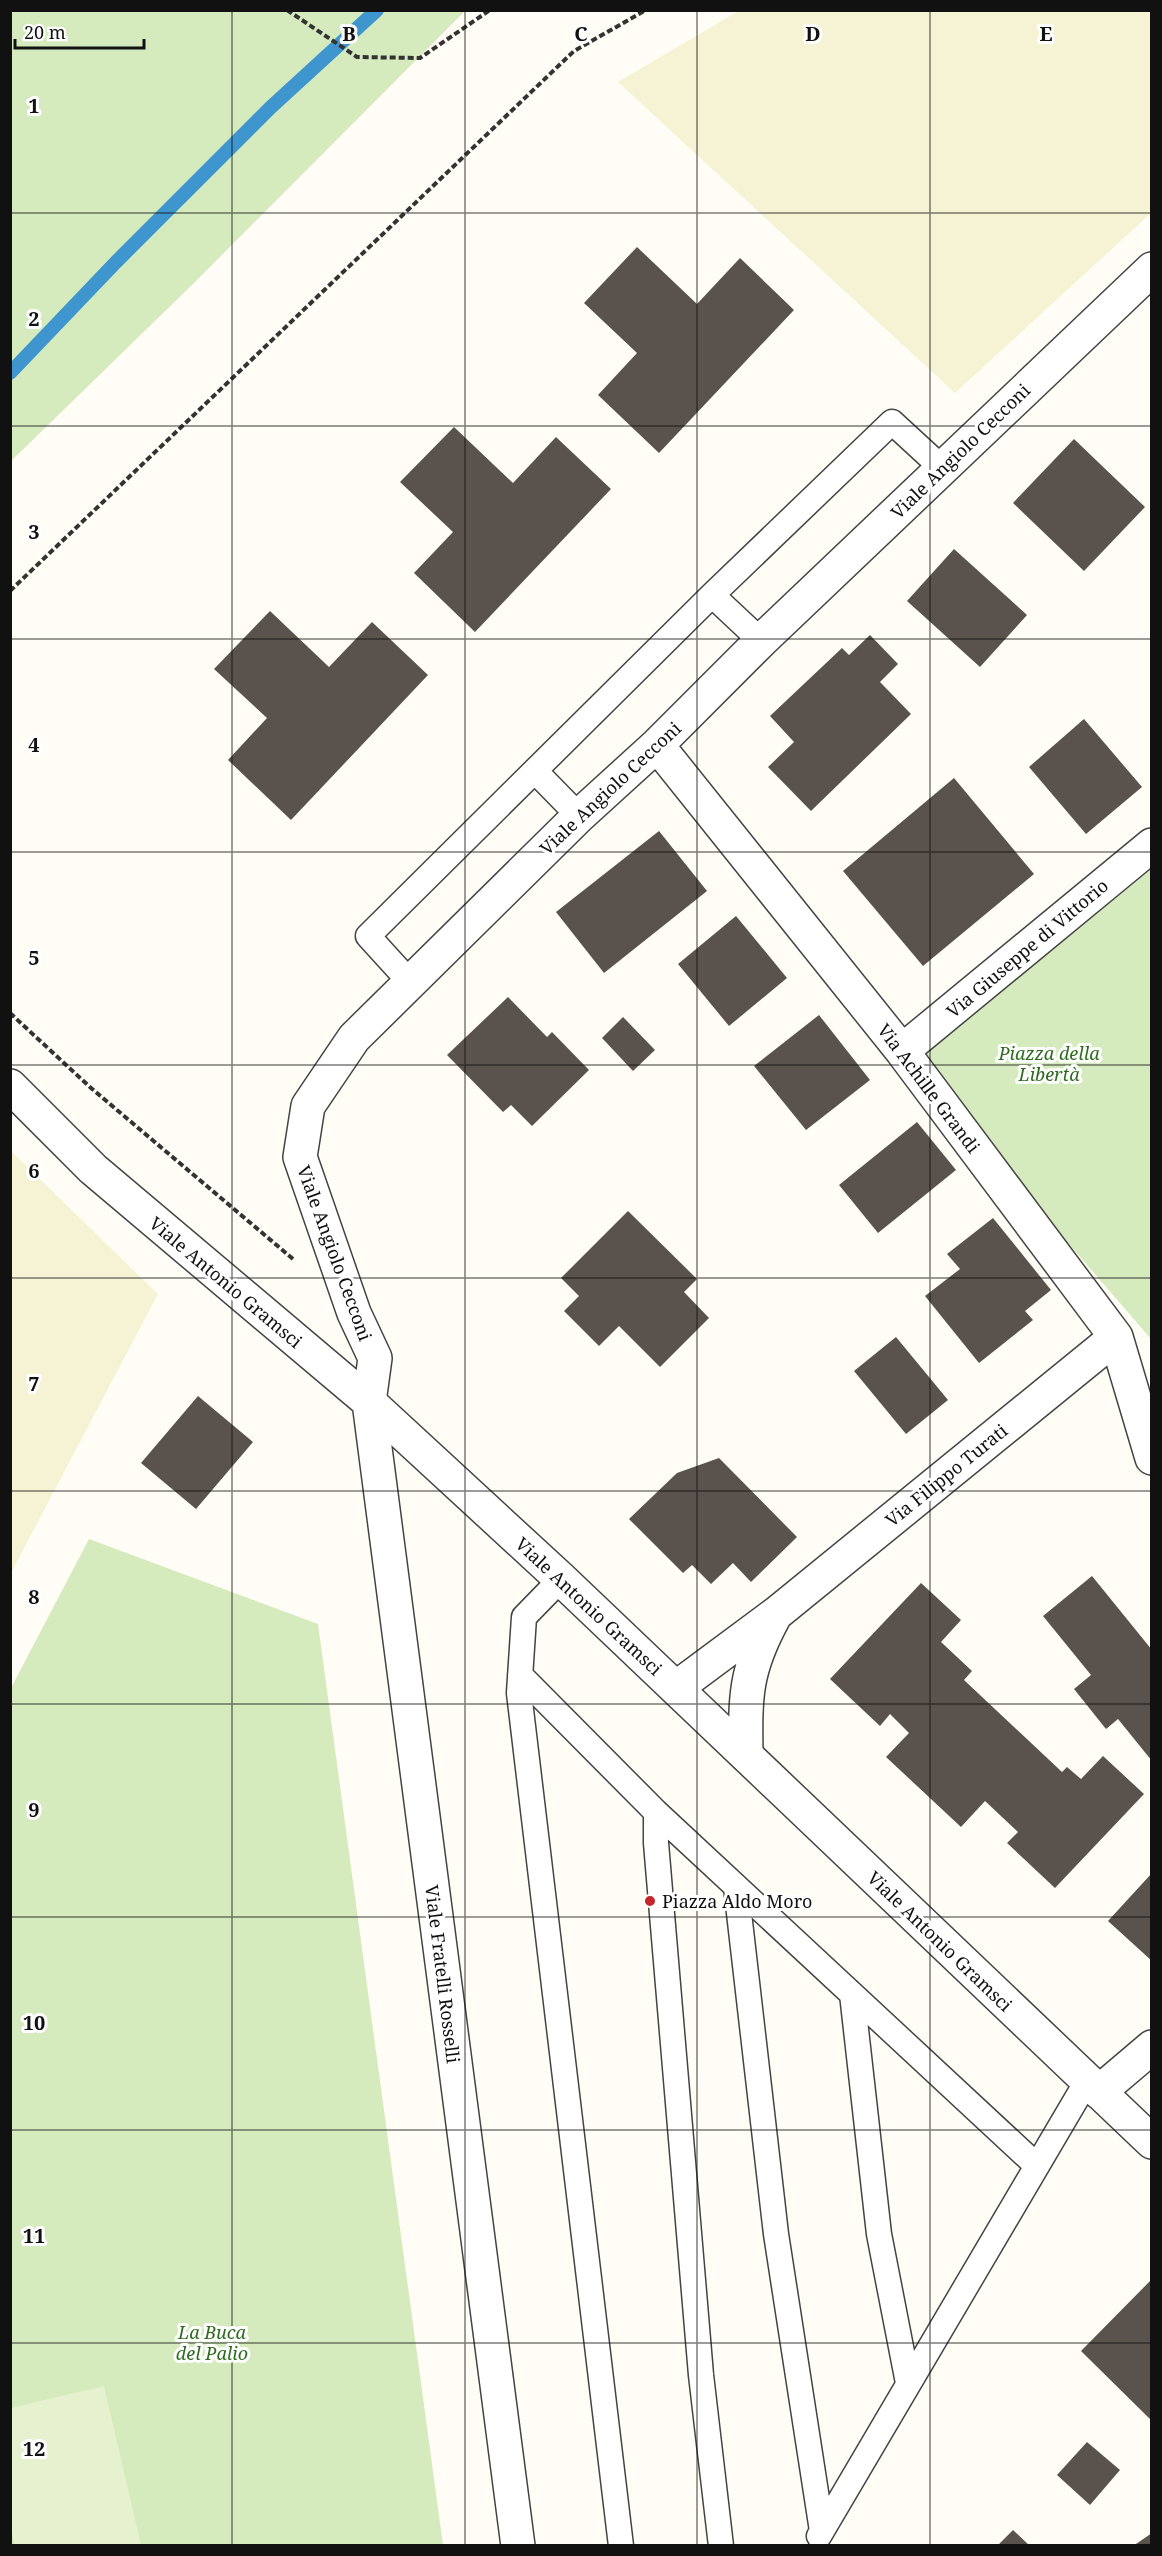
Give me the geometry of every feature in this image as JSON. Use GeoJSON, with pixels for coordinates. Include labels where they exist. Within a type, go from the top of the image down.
{"type":"FeatureCollection","features":[{"type":"Feature","properties":{"kind":"street","name":"Viale Angiolo Cecconi"},"geometry":{"type":"LineString","coordinates":[[369,1402],[375,1358],[354,1312],[300,1157],[308,1106],[354,1038],[409,981],[579,816],[657,745],[760,641],[1152,268]]}},
{"type":"Feature","properties":{"kind":"street","name":"Via Achille Grandi"},"geometry":{"type":"LineString","coordinates":[[657,745],[902,1052],[1116,1337],[1152,1458]]}},
{"type":"Feature","properties":{"kind":"street","name":"Via Giuseppe di Vittorio"},"geometry":{"type":"LineString","coordinates":[[902,1052],[1152,845]]}},
{"type":"Feature","properties":{"kind":"street","name":"Viale Antonio Gramsci"},"geometry":{"type":"LineString","coordinates":[[10,1086],[93,1169],[369,1402],[561,1579],[1152,2142]]}},
{"type":"Feature","properties":{"kind":"street","name":"Via Filippo Turati"},"geometry":{"type":"LineString","coordinates":[[676,1688],[777,1613],[1116,1337]]}},
{"type":"Feature","properties":{"kind":"street","name":"Viale Fratelli Rosselli"},"geometry":{"type":"LineString","coordinates":[[369,1402],[518,2546]]}},
{"type":"Feature","properties":{"kind":"street","name":"Via Filippo Turati"},"geometry":{"type":"LineString","coordinates":[[746,1755],[745,1709],[749,1671],[760,1642],[777,1613]]}},
{"type":"Feature","properties":{"kind":"street"},"geometry":{"type":"LineString","coordinates":[[1093,2087],[1152,2047]]}},
{"type":"Feature","properties":{"kind":"lane"},"geometry":{"type":"LineString","coordinates":[[409,981],[368,936],[712,595],[892,422],[942,468]]}},
{"type":"Feature","properties":{"kind":"lane"},"geometry":{"type":"LineString","coordinates":[[712,595],[760,641]]}},
{"type":"Feature","properties":{"kind":"lane"},"geometry":{"type":"LineString","coordinates":[[535,771],[579,816]]}},
{"type":"Feature","properties":{"kind":"lane"},"geometry":{"type":"LineString","coordinates":[[561,1579],[524,1617],[520,1705],[621,2546]]}},
{"type":"Feature","properties":{"kind":"lane"},"geometry":{"type":"LineString","coordinates":[[520,1675],[656,1812],[1036,2165]]}},
{"type":"Feature","properties":{"kind":"lane"},"geometry":{"type":"LineString","coordinates":[[656,1812],[656,1843],[701,2375],[721,2546]]}},
{"type":"Feature","properties":{"kind":"lane"},"geometry":{"type":"LineString","coordinates":[[736,1887],[776,2234],[818,2538]]}},
{"type":"Feature","properties":{"kind":"lane"},"geometry":{"type":"LineString","coordinates":[[852,1994],[879,2234],[908,2383]]}},
{"type":"Feature","properties":{"kind":"lane"},"geometry":{"type":"LineString","coordinates":[[818,2538],[1036,2165],[1093,2087]]}},
{"type":"Feature","properties":{"kind":"path"},"geometry":{"type":"LineString","coordinates":[[287,10],[357,57],[420,58],[490,10]]}},
{"type":"Feature","properties":{"kind":"path"},"geometry":{"type":"LineString","coordinates":[[10,591],[574,51],[646,10]]}},
{"type":"Feature","properties":{"kind":"path"},"geometry":{"type":"LineString","coordinates":[[10,1013],[91,1088],[295,1261]]}},
{"type":"Feature","properties":{"kind":"shaded area"},"geometry":{"type":"Polygon","coordinates":[[[740,10],[1151,11],[1151,213],[955,393],[618,82],[740,10]]]}},
{"type":"Feature","properties":{"kind":"shaded area"},"geometry":{"type":"Polygon","coordinates":[[[11,1151],[158,1294],[11,1573],[11,1151]]]}},
{"type":"Feature","properties":{"kind":"green space"},"geometry":{"type":"Polygon","coordinates":[[[11,10],[465,11],[193,284],[11,461],[11,10]]]}},
{"type":"Feature","properties":{"kind":"green space","name":"Piazza della Libertà"},"geometry":{"type":"Polygon","coordinates":[[[1151,844],[1151,1339],[902,1051],[1151,844]]]}},
{"type":"Feature","properties":{"kind":"green space","name":"La Buca del Palio"},"geometry":{"type":"Polygon","coordinates":[[[89,1539],[318,1624],[443,2545],[11,2546],[11,1688],[89,1539]]]}},
{"type":"Feature","properties":{"kind":"green space"},"geometry":{"type":"Polygon","coordinates":[[[104,2386],[141,2545],[15,2545],[10,2525],[11,2408],[104,2386]]]}},
{"type":"Feature","properties":{"kind":"building"},"geometry":{"type":"Polygon","coordinates":[[[637,247],[697,304],[740,258],[794,310],[659,453],[598,395],[637,353],[584,303],[637,247]]]}},
{"type":"Feature","properties":{"kind":"building"},"geometry":{"type":"Polygon","coordinates":[[[454,427],[513,483],[556,437],[611,489],[475,632],[414,573],[453,532],[400,482],[454,427]]]}},
{"type":"Feature","properties":{"kind":"building"},"geometry":{"type":"Polygon","coordinates":[[[1074,439],[1145,507],[1084,571],[1013,503],[1074,439]]]}},
{"type":"Feature","properties":{"kind":"building"},"geometry":{"type":"Polygon","coordinates":[[[954,549],[1027,615],[980,667],[907,601],[954,549]]]}},
{"type":"Feature","properties":{"kind":"building"},"geometry":{"type":"Polygon","coordinates":[[[270,611],[329,667],[372,622],[428,675],[291,820],[228,760],[267,718],[214,669],[270,611]]]}},
{"type":"Feature","properties":{"kind":"building"},"geometry":{"type":"Polygon","coordinates":[[[870,635],[898,664],[880,682],[911,714],[811,811],[768,767],[794,742],[770,716],[842,648],[849,655],[870,635]]]}},
{"type":"Feature","properties":{"kind":"building"},"geometry":{"type":"Polygon","coordinates":[[[1084,719],[1142,787],[1086,834],[1029,767],[1084,719]]]}},
{"type":"Feature","properties":{"kind":"building"},"geometry":{"type":"Polygon","coordinates":[[[954,778],[1034,874],[923,966],[843,871],[954,778]]]}},
{"type":"Feature","properties":{"kind":"building"},"geometry":{"type":"Polygon","coordinates":[[[659,831],[707,891],[604,973],[556,912],[659,831]]]}},
{"type":"Feature","properties":{"kind":"building"},"geometry":{"type":"Polygon","coordinates":[[[736,916],[787,978],[729,1026],[678,964],[736,916]]]}},
{"type":"Feature","properties":{"kind":"building"},"geometry":{"type":"Polygon","coordinates":[[[508,997],[547,1037],[552,1032],[589,1070],[532,1126],[511,1105],[503,1112],[447,1055],[508,997]]]}},
{"type":"Feature","properties":{"kind":"building"},"geometry":{"type":"Polygon","coordinates":[[[819,1015],[870,1080],[806,1130],[754,1066],[819,1015]]]}},
{"type":"Feature","properties":{"kind":"building"},"geometry":{"type":"Polygon","coordinates":[[[623,1017],[655,1050],[633,1071],[602,1038],[623,1017]]]}},
{"type":"Feature","properties":{"kind":"building"},"geometry":{"type":"Polygon","coordinates":[[[917,1122],[956,1170],[878,1233],[839,1185],[917,1122]]]}},
{"type":"Feature","properties":{"kind":"building"},"geometry":{"type":"Polygon","coordinates":[[[628,1211],[697,1279],[684,1292],[709,1318],[660,1367],[619,1326],[599,1346],[564,1311],[579,1296],[561,1278],[628,1211]]]}},
{"type":"Feature","properties":{"kind":"building"},"geometry":{"type":"Polygon","coordinates":[[[993,1218],[1051,1290],[1025,1311],[1033,1320],[979,1363],[925,1296],[960,1269],[947,1254],[993,1218]]]}},
{"type":"Feature","properties":{"kind":"building"},"geometry":{"type":"Polygon","coordinates":[[[896,1337],[948,1400],[906,1434],[854,1371],[896,1337]]]}},
{"type":"Feature","properties":{"kind":"building"},"geometry":{"type":"Polygon","coordinates":[[[198,1396],[253,1442],[196,1509],[141,1463],[198,1396]]]}},
{"type":"Feature","properties":{"kind":"building"},"geometry":{"type":"Polygon","coordinates":[[[719,1458],[797,1537],[751,1582],[733,1563],[711,1584],[692,1565],[683,1573],[629,1519],[677,1473],[719,1458]]]}},
{"type":"Feature","properties":{"kind":"building"},"geometry":{"type":"Polygon","coordinates":[[[1092,1576],[1152,1650],[1152,1761],[1118,1719],[1106,1729],[1074,1689],[1091,1675],[1043,1616],[1092,1576]]]}},
{"type":"Feature","properties":{"kind":"building"},"geometry":{"type":"Polygon","coordinates":[[[921,1583],[961,1620],[941,1642],[972,1671],[964,1680],[1062,1772],[1067,1767],[1081,1779],[1103,1756],[1144,1794],[1055,1888],[1007,1843],[1018,1832],[985,1801],[961,1827],[886,1757],[909,1733],[890,1714],[880,1726],[830,1679],[921,1583]]]}},
{"type":"Feature","properties":{"kind":"building"},"geometry":{"type":"Polygon","coordinates":[[[1152,1873],[1152,1961],[1108,1921],[1152,1873]]]}},
{"type":"Feature","properties":{"kind":"building"},"geometry":{"type":"Polygon","coordinates":[[[1152,2279],[1152,2421],[1081,2351],[1152,2279]]]}},
{"type":"Feature","properties":{"kind":"building"},"geometry":{"type":"Polygon","coordinates":[[[1087,2442],[1120,2470],[1090,2505],[1057,2475],[1087,2442]]]}},
{"type":"Feature","properties":{"kind":"building"},"geometry":{"type":"Polygon","coordinates":[[[1013,2530],[1030,2546],[997,2546],[1013,2530]]]}},
{"type":"Feature","properties":{"kind":"building"},"geometry":{"type":"Polygon","coordinates":[[[1152,2533],[1152,2546],[1133,2546],[1152,2533]]]}},
{"type":"Feature","properties":{"kind":"waterway"},"geometry":{"type":"LineString","coordinates":[[10,373],[116,262],[270,108],[377,10]]}},
{"type":"Feature","properties":{"kind":"place","name":"Piazza Aldo Moro"},"geometry":{"type":"Point","coordinates":[650,1901]}}]}
